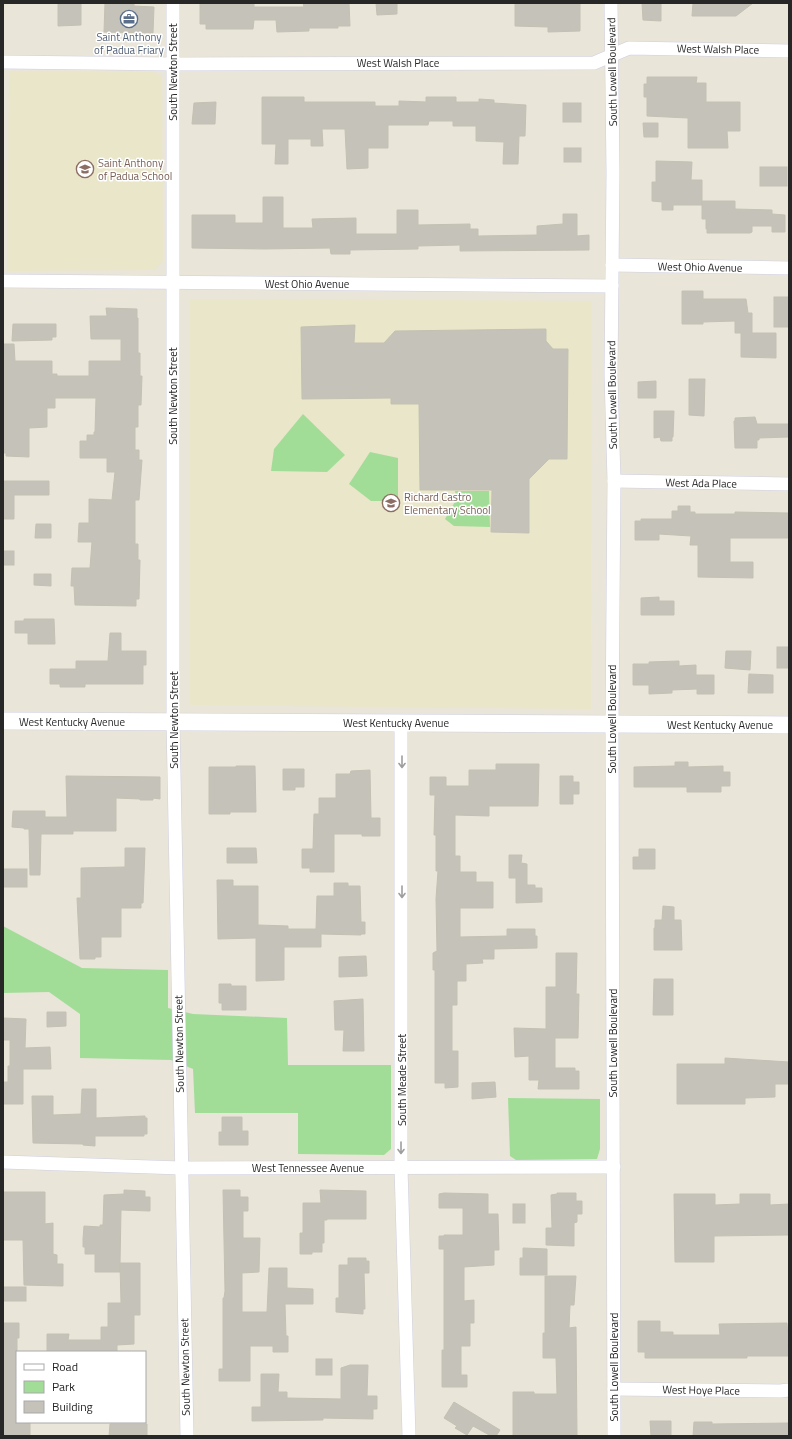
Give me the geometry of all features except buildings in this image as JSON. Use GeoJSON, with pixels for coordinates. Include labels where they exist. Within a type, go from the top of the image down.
{"type":"FeatureCollection","features":[{"type":"Feature","properties":{"kind":"street","name":"South Newton Street"},"geometry":{"type":"LineString","coordinates":[[173,3],[173,722],[186,1436]]}},
{"type":"Feature","properties":{"kind":"street","name":"South Lowell Boulevard"},"geometry":{"type":"LineString","coordinates":[[611,3],[611,374],[614,481],[612,725],[614,1436]]}},
{"type":"Feature","properties":{"kind":"street","name":"West Walsh Place"},"geometry":{"type":"LineString","coordinates":[[3,62],[173,64],[594,63],[629,48],[789,51]]}},
{"type":"Feature","properties":{"kind":"street","name":"West Ohio Avenue"},"geometry":{"type":"LineString","coordinates":[[612,265],[789,268]]}},
{"type":"Feature","properties":{"kind":"street","name":"West Ohio Avenue"},"geometry":{"type":"LineString","coordinates":[[3,281],[612,286]]}},
{"type":"Feature","properties":{"kind":"street","name":"West Ada Place"},"geometry":{"type":"LineString","coordinates":[[614,481],[789,484]]}},
{"type":"Feature","properties":{"kind":"street","name":"West Kentucky Avenue"},"geometry":{"type":"LineString","coordinates":[[3,721],[789,725]]}},
{"type":"Feature","properties":{"kind":"street","name":"South Meade Street"},"geometry":{"type":"LineString","coordinates":[[402,723],[402,1168],[409,1436]]}},
{"type":"Feature","properties":{"kind":"street","name":"West Tennessee Avenue"},"geometry":{"type":"LineString","coordinates":[[3,1162],[181,1168],[614,1167]]}},
{"type":"Feature","properties":{"kind":"street","name":"West Hoye Place"},"geometry":{"type":"LineString","coordinates":[[614,1389],[789,1390]]}},
{"type":"Feature","properties":{"kind":"shaded area","name":"Saint Anthony of Padua School"},"geometry":{"type":"Polygon","coordinates":[[[9,71],[155,72],[162,77],[163,261],[155,270],[7,271],[9,71]]]}},
{"type":"Feature","properties":{"kind":"shaded area","name":"Richard Castro Elementary School"},"geometry":{"type":"Polygon","coordinates":[[[190,299],[592,301],[591,709],[190,705],[190,299]]]}},
{"type":"Feature","properties":{"kind":"green space"},"geometry":{"type":"Polygon","coordinates":[[[303,414],[345,455],[327,472],[271,471],[274,449],[303,414]]]}},
{"type":"Feature","properties":{"kind":"green space"},"geometry":{"type":"Polygon","coordinates":[[[370,452],[398,458],[398,501],[371,501],[349,484],[370,452]]]}},
{"type":"Feature","properties":{"kind":"green space"},"geometry":{"type":"Polygon","coordinates":[[[455,491],[489,491],[490,527],[454,526],[445,519],[456,500],[455,491]]]}},
{"type":"Feature","properties":{"kind":"green space"},"geometry":{"type":"Polygon","coordinates":[[[3,926],[82,968],[168,970],[168,1008],[193,1014],[287,1018],[288,1065],[391,1065],[391,1149],[384,1155],[298,1154],[298,1113],[195,1113],[193,1069],[171,1060],[80,1058],[80,1014],[49,992],[3,993],[3,926]]]}},
{"type":"Feature","properties":{"kind":"green space"},"geometry":{"type":"Polygon","coordinates":[[[508,1098],[600,1099],[600,1149],[597,1159],[516,1160],[510,1156],[508,1098]]]}},
{"type":"Feature","properties":{"kind":"place","name":"Saint Anthony of Padua Friary"},"geometry":{"type":"Point","coordinates":[129,19]}},
{"type":"Feature","properties":{"kind":"place","name":"Saint Anthony of Padua School"},"geometry":{"type":"Point","coordinates":[85,169]}},
{"type":"Feature","properties":{"kind":"place","name":"Richard Castro Elementary School"},"geometry":{"type":"Point","coordinates":[391,503]}}]}
